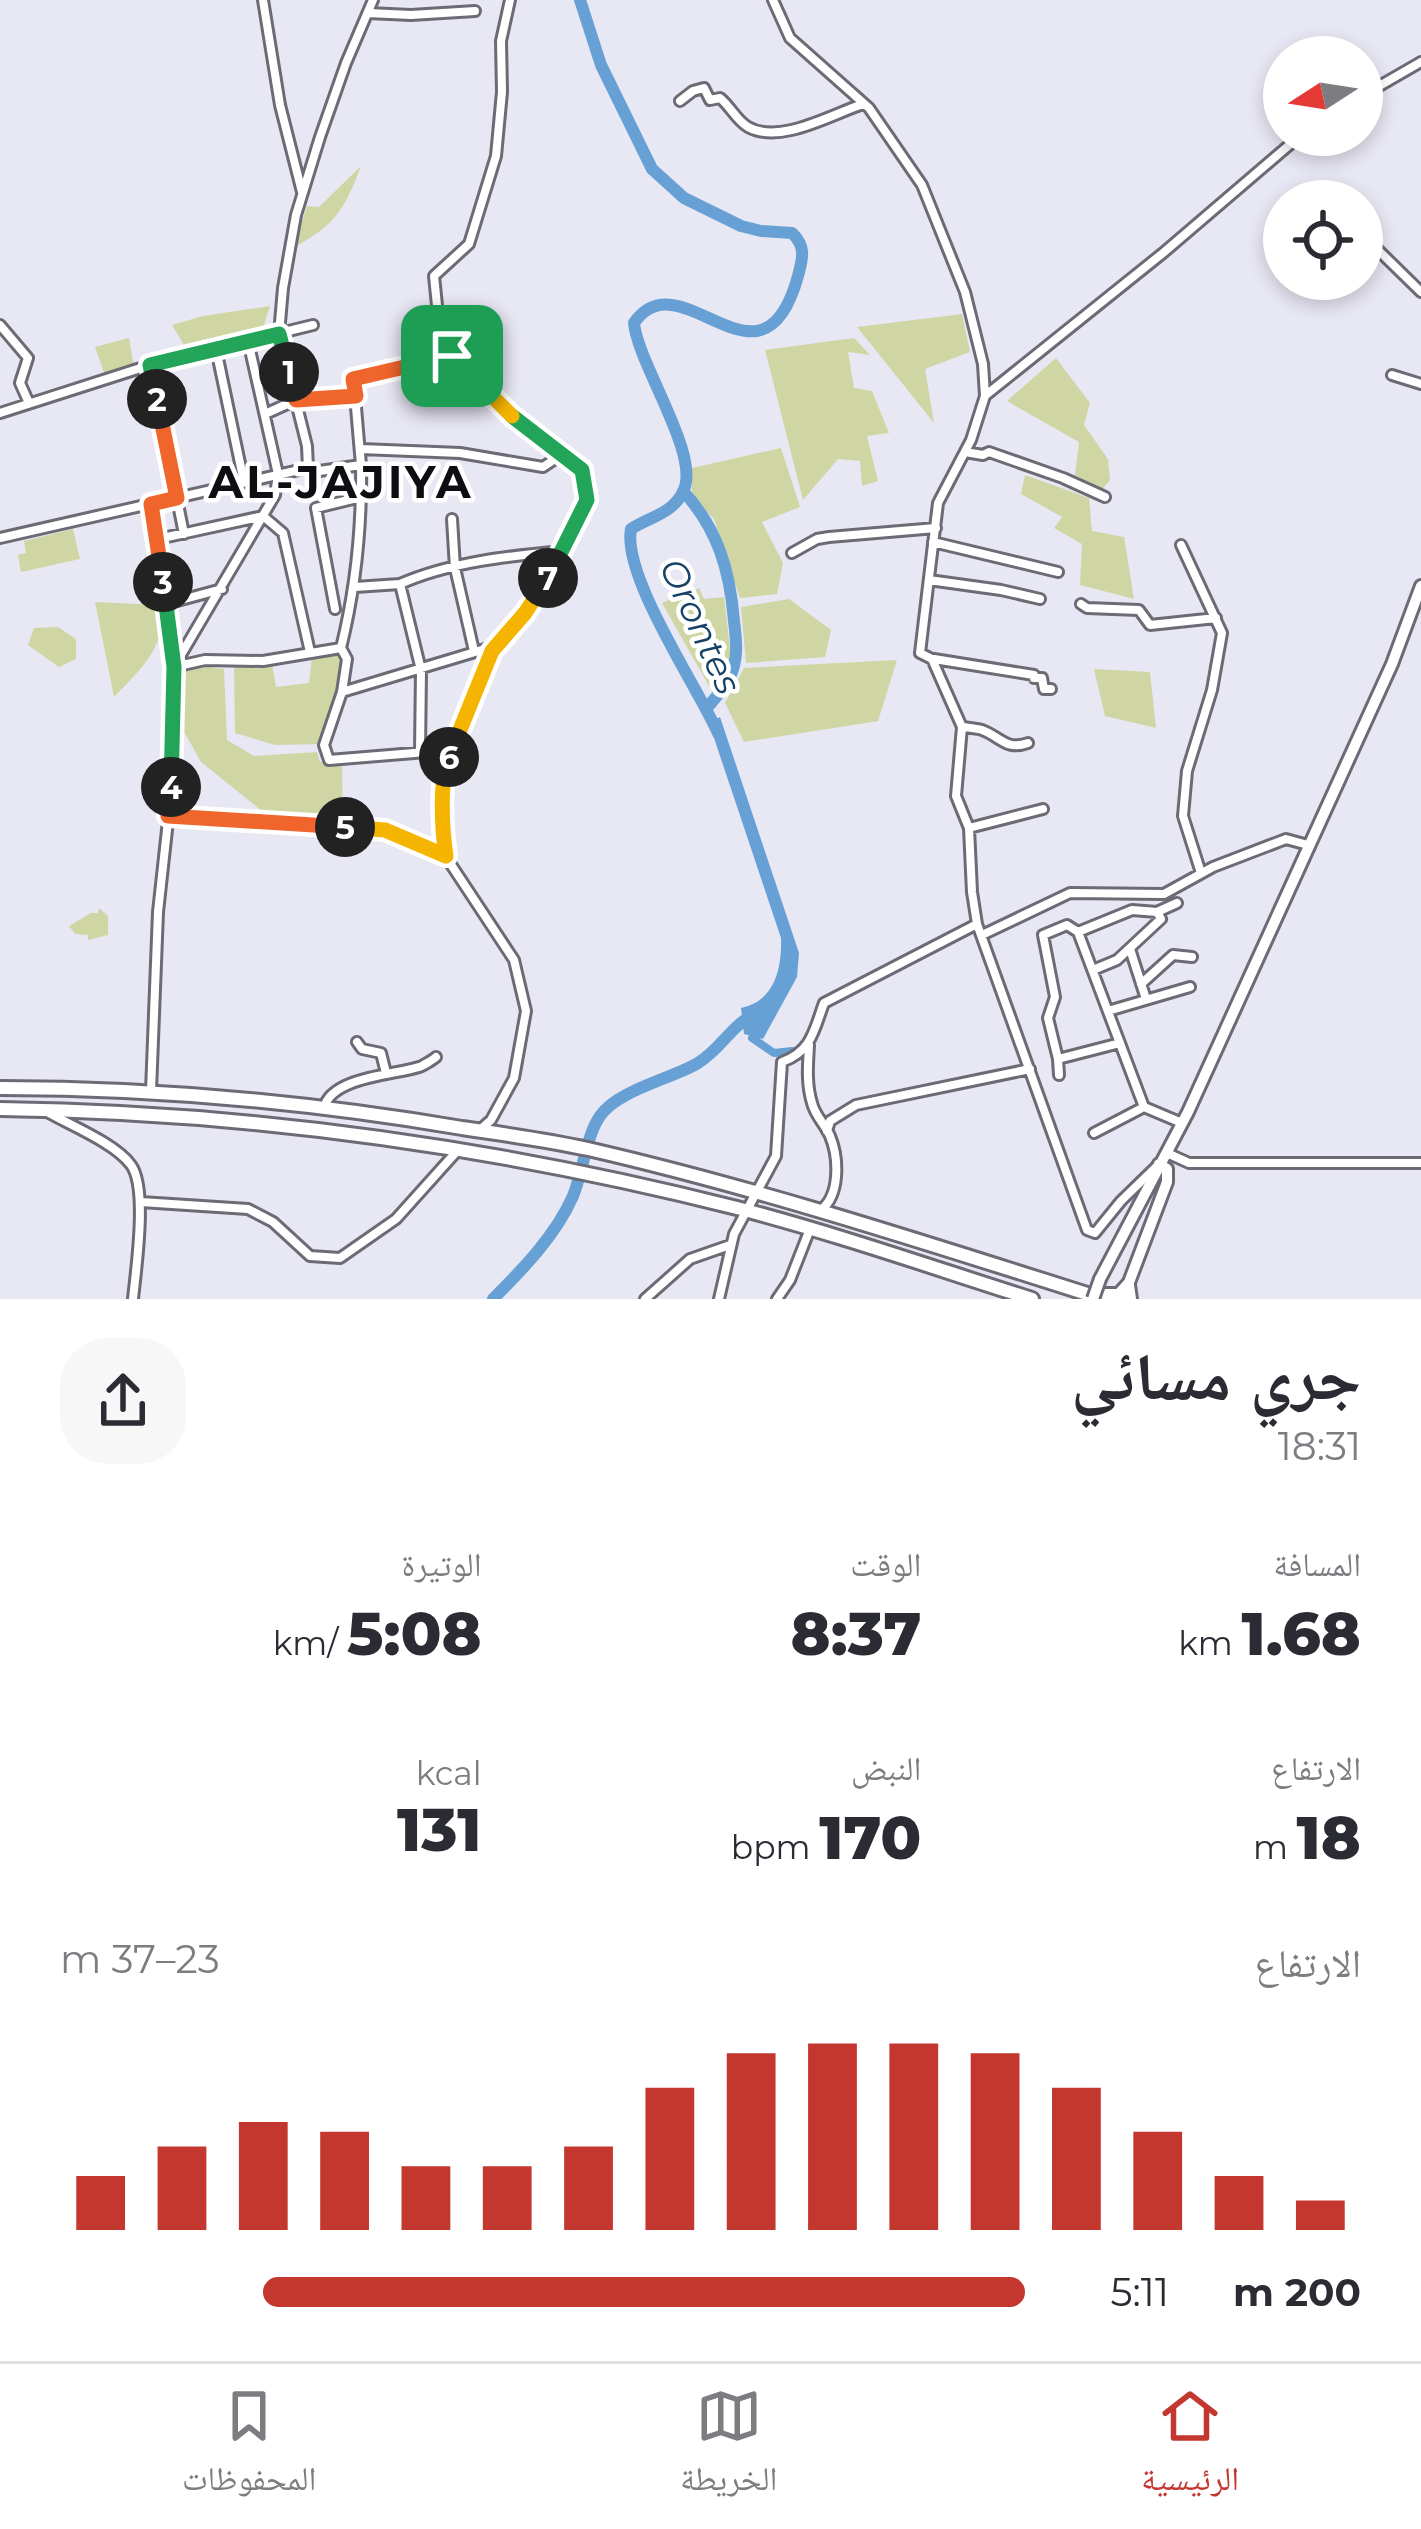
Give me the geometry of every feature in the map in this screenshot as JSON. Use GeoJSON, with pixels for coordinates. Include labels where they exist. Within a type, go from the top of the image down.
{"type":"FeatureCollection","features":[{"type":"Feature","properties":{"kind":"highway"},"geometry":{"type":"LineString","coordinates":[[0,1088],[151,1091],[324,1108],[582,1148],[820,1210],[1103,1299]]}},
{"type":"Feature","properties":{"kind":"highway"},"geometry":{"type":"LineString","coordinates":[[0,1109],[97,1110],[459,1149],[745,1210],[1033,1299]]}},
{"type":"Feature","properties":{"kind":"highway"},"geometry":{"type":"LineString","coordinates":[[1089,1296],[1129,1292]]}},
{"type":"Feature","properties":{"kind":"main road"},"geometry":{"type":"LineString","coordinates":[[1089,1296],[1182,1123],[1392,664],[1421,586]]}},
{"type":"Feature","properties":{"kind":"main road"},"geometry":{"type":"LineString","coordinates":[[1129,1292],[1167,1182],[1167,1169],[1159,1164]]}},
{"type":"Feature","properties":{"kind":"street"},"geometry":{"type":"LineString","coordinates":[[263,0],[280,105],[302,193]]}},
{"type":"Feature","properties":{"kind":"street"},"geometry":{"type":"LineString","coordinates":[[361,466],[312,472],[308,468],[307,446],[279,334],[302,193],[346,63],[374,0]]}},
{"type":"Feature","properties":{"kind":"street"},"geometry":{"type":"LineString","coordinates":[[480,1130],[514,1078],[526,1011],[514,960],[446,856],[445,765],[492,651],[545,584],[587,500],[582,470],[504,409],[452,356],[439,325],[434,276],[469,244],[496,156],[501,40],[511,0]]}},
{"type":"Feature","properties":{"kind":"street"},"geometry":{"type":"LineString","coordinates":[[773,0],[790,38],[865,104],[922,185],[965,292],[983,364],[985,396],[965,452],[938,502],[920,653],[932,659],[1034,675],[1042,678],[1043,688],[1051,689]]}},
{"type":"Feature","properties":{"kind":"street"},"geometry":{"type":"LineString","coordinates":[[368,13],[475,11]]}},
{"type":"Feature","properties":{"kind":"street"},"geometry":{"type":"LineString","coordinates":[[1383,84],[1421,62]]}},
{"type":"Feature","properties":{"kind":"street"},"geometry":{"type":"LineString","coordinates":[[680,101],[704,88],[710,100],[720,98],[746,127],[783,132],[865,104]]}},
{"type":"Feature","properties":{"kind":"street"},"geometry":{"type":"LineString","coordinates":[[985,396],[1277,156]]}},
{"type":"Feature","properties":{"kind":"street"},"geometry":{"type":"LineString","coordinates":[[1383,256],[1421,292]]}},
{"type":"Feature","properties":{"kind":"street"},"geometry":{"type":"LineString","coordinates":[[0,325],[28,358],[20,382],[29,404]]}},
{"type":"Feature","properties":{"kind":"street"},"geometry":{"type":"LineString","coordinates":[[0,413],[150,365],[314,325]]}},
{"type":"Feature","properties":{"kind":"street"},"geometry":{"type":"LineString","coordinates":[[174,667],[275,495],[278,474],[248,341]]}},
{"type":"Feature","properties":{"kind":"street"},"geometry":{"type":"LineString","coordinates":[[216,349],[244,482]]}},
{"type":"Feature","properties":{"kind":"street"},"geometry":{"type":"LineString","coordinates":[[452,356],[353,379],[362,497],[355,587],[341,648],[347,659],[342,692],[324,745],[329,760],[452,750]]}},
{"type":"Feature","properties":{"kind":"street"},"geometry":{"type":"LineString","coordinates":[[150,365],[184,534]]}},
{"type":"Feature","properties":{"kind":"street"},"geometry":{"type":"LineString","coordinates":[[1392,375],[1421,384]]}},
{"type":"Feature","properties":{"kind":"street"},"geometry":{"type":"LineString","coordinates":[[265,414],[296,400],[356,396]]}},
{"type":"Feature","properties":{"kind":"street"},"geometry":{"type":"LineString","coordinates":[[361,449],[460,453],[544,467],[564,454]]}},
{"type":"Feature","properties":{"kind":"street"},"geometry":{"type":"LineString","coordinates":[[965,452],[989,452],[1105,497]]}},
{"type":"Feature","properties":{"kind":"street"},"geometry":{"type":"LineString","coordinates":[[0,538],[308,468]]}},
{"type":"Feature","properties":{"kind":"street"},"geometry":{"type":"LineString","coordinates":[[334,609],[316,508],[362,497]]}},
{"type":"Feature","properties":{"kind":"street"},"geometry":{"type":"LineString","coordinates":[[151,504],[174,667],[174,766],[158,912],[151,1091]]}},
{"type":"Feature","properties":{"kind":"street"},"geometry":{"type":"LineString","coordinates":[[158,539],[263,516]]}},
{"type":"Feature","properties":{"kind":"street"},"geometry":{"type":"LineString","coordinates":[[263,516],[283,533],[310,652]]}},
{"type":"Feature","properties":{"kind":"street"},"geometry":{"type":"LineString","coordinates":[[452,519],[455,568],[474,651]]}},
{"type":"Feature","properties":{"kind":"street"},"geometry":{"type":"LineString","coordinates":[[792,553],[817,539],[936,528]]}},
{"type":"Feature","properties":{"kind":"street"},"geometry":{"type":"LineString","coordinates":[[933,542],[1058,572]]}},
{"type":"Feature","properties":{"kind":"street"},"geometry":{"type":"LineString","coordinates":[[1181,545],[1222,633],[1212,690],[1187,771],[1184,816],[1201,873]]}},
{"type":"Feature","properties":{"kind":"street"},"geometry":{"type":"LineString","coordinates":[[355,587],[400,584],[502,556],[562,550]]}},
{"type":"Feature","properties":{"kind":"street"},"geometry":{"type":"LineString","coordinates":[[929,580],[1040,599]]}},
{"type":"Feature","properties":{"kind":"street"},"geometry":{"type":"LineString","coordinates":[[400,584],[421,670],[419,752]]}},
{"type":"Feature","properties":{"kind":"street"},"geometry":{"type":"LineString","coordinates":[[166,604],[222,589]]}},
{"type":"Feature","properties":{"kind":"street"},"geometry":{"type":"LineString","coordinates":[[1081,604],[1139,610],[1150,625],[1216,618]]}},
{"type":"Feature","properties":{"kind":"street"},"geometry":{"type":"LineString","coordinates":[[342,692],[498,645]]}},
{"type":"Feature","properties":{"kind":"street"},"geometry":{"type":"LineString","coordinates":[[174,667],[205,660],[262,661],[341,648]]}},
{"type":"Feature","properties":{"kind":"street"},"geometry":{"type":"LineString","coordinates":[[932,659],[962,727],[956,796],[969,828],[977,924],[1087,1230],[1101,1229],[1121,1201],[1159,1164]]}},
{"type":"Feature","properties":{"kind":"street"},"geometry":{"type":"LineString","coordinates":[[962,727],[981,729],[1006,746],[1028,743]]}},
{"type":"Feature","properties":{"kind":"street"},"geometry":{"type":"LineString","coordinates":[[969,828],[1043,809]]}},
{"type":"Feature","properties":{"kind":"street"},"geometry":{"type":"LineString","coordinates":[[168,816],[385,830],[446,856]]}},
{"type":"Feature","properties":{"kind":"street"},"geometry":{"type":"LineString","coordinates":[[982,935],[1070,893],[1164,894],[1201,873],[1286,839],[1308,844]]}},
{"type":"Feature","properties":{"kind":"street"},"geometry":{"type":"LineString","coordinates":[[1078,932],[1132,910],[1157,912],[1177,903]]}},
{"type":"Feature","properties":{"kind":"street"},"geometry":{"type":"LineString","coordinates":[[1093,970],[1117,960],[1161,919],[1157,912]]}},
{"type":"Feature","properties":{"kind":"street"},"geometry":{"type":"LineString","coordinates":[[820,1210],[830,1202],[836,1166],[831,1137],[813,1110],[808,1085],[809,1045],[824,1003],[977,924]]}},
{"type":"Feature","properties":{"kind":"street"},"geometry":{"type":"LineString","coordinates":[[1059,1075],[1048,1018],[1055,997],[1043,935],[1067,925],[1078,932],[1144,1107],[1182,1123]]}},
{"type":"Feature","properties":{"kind":"street"},"geometry":{"type":"LineString","coordinates":[[1130,948],[1146,999]]}},
{"type":"Feature","properties":{"kind":"street"},"geometry":{"type":"LineString","coordinates":[[1142,984],[1173,955],[1192,957]]}},
{"type":"Feature","properties":{"kind":"street"},"geometry":{"type":"LineString","coordinates":[[1108,1011],[1190,987]]}},
{"type":"Feature","properties":{"kind":"street"},"geometry":{"type":"LineString","coordinates":[[357,1042],[381,1053],[386,1073]]}},
{"type":"Feature","properties":{"kind":"street"},"geometry":{"type":"LineString","coordinates":[[1058,1059],[1120,1043]]}},
{"type":"Feature","properties":{"kind":"street"},"geometry":{"type":"LineString","coordinates":[[719,1299],[731,1245],[776,1156],[782,1062],[809,1045]]}},
{"type":"Feature","properties":{"kind":"street"},"geometry":{"type":"LineString","coordinates":[[324,1108],[334,1091],[420,1067],[436,1057]]}},
{"type":"Feature","properties":{"kind":"street"},"geometry":{"type":"LineString","coordinates":[[827,1131],[830,1121],[856,1105],[1030,1069]]}},
{"type":"Feature","properties":{"kind":"street"},"geometry":{"type":"LineString","coordinates":[[1094,1133],[1144,1107]]}},
{"type":"Feature","properties":{"kind":"street"},"geometry":{"type":"LineString","coordinates":[[42,1110],[112,1149],[134,1167],[141,1202],[134,1299]]}},
{"type":"Feature","properties":{"kind":"street"},"geometry":{"type":"LineString","coordinates":[[141,1202],[248,1210],[273,1222],[310,1256],[340,1258],[396,1219],[459,1149]]}},
{"type":"Feature","properties":{"kind":"street"},"geometry":{"type":"LineString","coordinates":[[1166,1152],[1189,1163],[1421,1163]]}},
{"type":"Feature","properties":{"kind":"street"},"geometry":{"type":"LineString","coordinates":[[777,1299],[790,1280],[810,1229]]}},
{"type":"Feature","properties":{"kind":"street"},"geometry":{"type":"LineString","coordinates":[[645,1299],[691,1259],[731,1245]]}},
{"type":"Feature","properties":{"kind":"green space"},"geometry":{"type":"Polygon","coordinates":[[[361,166],[337,214],[294,247],[307,206],[319,207],[361,166]]]}},
{"type":"Feature","properties":{"kind":"green space"},"geometry":{"type":"Polygon","coordinates":[[[270,306],[263,328],[189,353],[172,325],[203,316],[270,306]]]}},
{"type":"Feature","properties":{"kind":"green space"},"geometry":{"type":"Polygon","coordinates":[[[962,314],[970,352],[925,369],[934,423],[857,327],[962,314]]]}},
{"type":"Feature","properties":{"kind":"green space"},"geometry":{"type":"Polygon","coordinates":[[[129,338],[134,367],[105,375],[95,347],[129,338]]]}},
{"type":"Feature","properties":{"kind":"green space"},"geometry":{"type":"Polygon","coordinates":[[[854,338],[870,355],[848,352],[854,388],[872,391],[889,433],[867,436],[878,481],[862,486],[860,461],[838,459],[803,500],[765,350],[854,338]]]}},
{"type":"Feature","properties":{"kind":"green space"},"geometry":{"type":"Polygon","coordinates":[[[1056,358],[1090,403],[1084,425],[1108,459],[1110,480],[1101,491],[1075,475],[1079,442],[1007,401],[1056,358]]]}},
{"type":"Feature","properties":{"kind":"green space"},"geometry":{"type":"Polygon","coordinates":[[[781,448],[800,507],[762,522],[783,563],[777,594],[740,598],[714,519],[692,497],[692,468],[781,448]]]}},
{"type":"Feature","properties":{"kind":"green space"},"geometry":{"type":"Polygon","coordinates":[[[1025,475],[1089,498],[1092,531],[1124,537],[1134,599],[1080,585],[1082,544],[1054,528],[1062,517],[1021,494],[1025,475]]]}},
{"type":"Feature","properties":{"kind":"green space"},"geometry":{"type":"Polygon","coordinates":[[[73,529],[80,559],[21,572],[18,555],[26,553],[24,541],[73,529]]]}},
{"type":"Feature","properties":{"kind":"green space"},"geometry":{"type":"Polygon","coordinates":[[[699,588],[704,599],[724,597],[731,657],[713,693],[662,603],[699,588]]]}},
{"type":"Feature","properties":{"kind":"green space"},"geometry":{"type":"Polygon","coordinates":[[[789,599],[831,630],[825,657],[746,663],[741,607],[789,599]]]}},
{"type":"Feature","properties":{"kind":"green space"},"geometry":{"type":"Polygon","coordinates":[[[95,602],[159,605],[156,644],[114,697],[95,602]]]}},
{"type":"Feature","properties":{"kind":"green space"},"geometry":{"type":"Polygon","coordinates":[[[58,627],[76,639],[76,659],[59,667],[28,645],[34,628],[58,627]]]}},
{"type":"Feature","properties":{"kind":"green space"},"geometry":{"type":"Polygon","coordinates":[[[339,654],[340,688],[323,744],[275,745],[235,733],[234,665],[257,668],[272,664],[276,687],[309,683],[312,656],[339,654]]]}},
{"type":"Feature","properties":{"kind":"green space"},"geometry":{"type":"Polygon","coordinates":[[[897,660],[878,721],[744,742],[725,703],[744,668],[897,660]]]}},
{"type":"Feature","properties":{"kind":"green space"},"geometry":{"type":"Polygon","coordinates":[[[205,667],[224,669],[227,740],[254,756],[317,752],[320,762],[342,765],[343,820],[268,816],[201,762],[178,721],[179,673],[205,667]]]}},
{"type":"Feature","properties":{"kind":"green space"},"geometry":{"type":"Polygon","coordinates":[[[1094,669],[1150,672],[1156,728],[1105,716],[1094,669]]]}},
{"type":"Feature","properties":{"kind":"green space"},"geometry":{"type":"Polygon","coordinates":[[[99,908],[108,916],[108,935],[88,940],[88,935],[75,934],[69,926],[98,913],[99,908]]]}},
{"type":"Feature","properties":{"kind":"water"},"geometry":{"type":"Polygon","coordinates":[[[720,717],[799,953],[797,977],[763,1039],[744,1034],[741,1008],[769,991],[780,961],[781,938],[709,723],[720,717]]]}},
{"type":"Feature","properties":{"kind":"waterway","name":"Orontes"},"geometry":{"type":"LineString","coordinates":[[580,0],[601,65],[652,169],[684,198],[741,226],[792,233],[801,248],[798,276],[783,313],[764,329],[743,331],[674,305],[653,307],[634,323],[677,434],[687,476],[673,505],[631,529],[631,549],[649,602],[718,733]]}},
{"type":"Feature","properties":{"kind":"waterway"},"geometry":{"type":"LineString","coordinates":[[683,491],[713,536],[725,568],[736,639],[731,674],[707,708]]}},
{"type":"Feature","properties":{"kind":"waterway","name":"Orontes"},"geometry":{"type":"LineString","coordinates":[[493,1299],[558,1224],[576,1186],[591,1134],[608,1107],[698,1063],[754,1014]]}},
{"type":"Feature","properties":{"kind":"waterway"},"geometry":{"type":"LineString","coordinates":[[752,1038],[774,1053],[792,1051]]}},
{"type":"Feature","properties":{"kind":"district","name":"AL-JAJIYA"},"geometry":{"type":"Point","coordinates":[341,482]}},
{"type":"Feature","properties":{"kind":"route"},"geometry":{"type":"LineString","coordinates":[[279,334],[296,400],[356,396],[353,379],[452,356],[504,409],[582,470],[587,500],[545,584],[492,651],[445,765],[446,856],[385,830],[168,816],[174,766],[174,667],[151,504],[177,498],[150,365],[279,334]]}}]}
